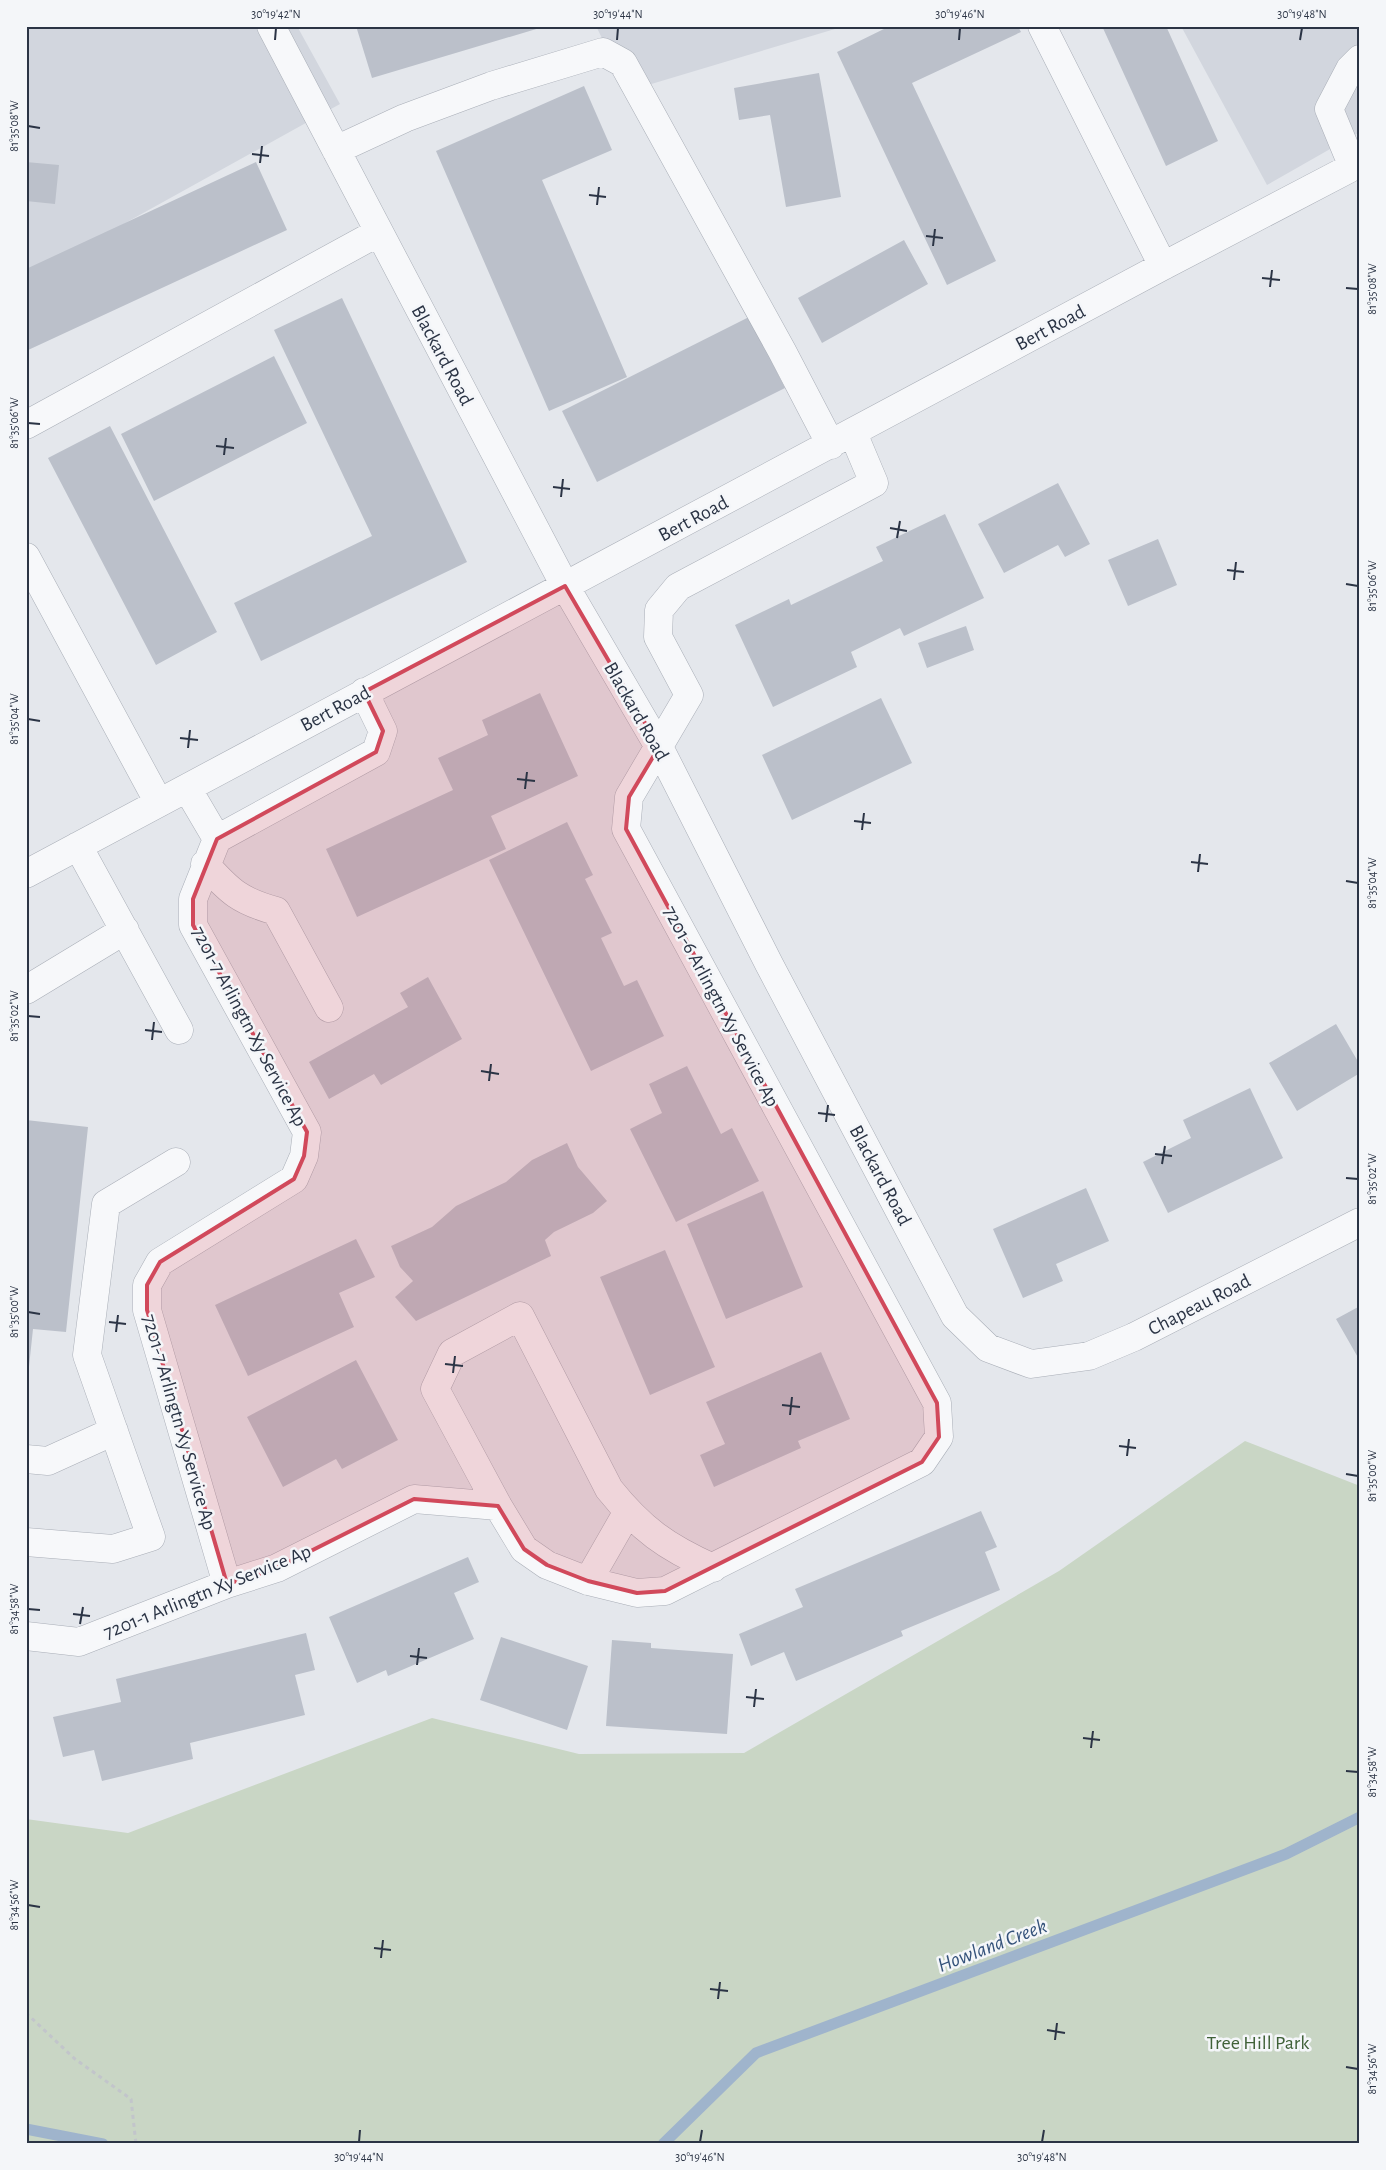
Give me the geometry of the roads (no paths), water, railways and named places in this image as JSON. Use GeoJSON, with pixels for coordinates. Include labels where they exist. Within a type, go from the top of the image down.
{"type":"FeatureCollection","features":[{"type":"Feature","properties":{"kind":"street","name":"Blackard Road"},"geometry":{"type":"LineString","coordinates":[[271,26],[565,586],[659,747],[768,964],[956,1316],[988,1348],[1031,1364]]}},
{"type":"Feature","properties":{"kind":"street"},"geometry":{"type":"LineString","coordinates":[[1042,26],[1162,266]]}},
{"type":"Feature","properties":{"kind":"street"},"geometry":{"type":"LineString","coordinates":[[336,150],[405,118],[491,86],[603,52],[623,63],[782,351],[842,439]]}},
{"type":"Feature","properties":{"kind":"street"},"geometry":{"type":"LineString","coordinates":[[1356,165],[1330,110],[1350,69],[1360,59]]}},
{"type":"Feature","properties":{"kind":"street","name":"Bert Road"},"geometry":{"type":"LineString","coordinates":[[26,874],[364,692],[842,439],[1162,266],[1356,165]]}},
{"type":"Feature","properties":{"kind":"street"},"geometry":{"type":"LineString","coordinates":[[26,425],[379,232]]}},
{"type":"Feature","properties":{"kind":"street","name":"7201-6 Arlingtn Xy Service Ap"},"geometry":{"type":"LineString","coordinates":[[627,1512],[609,1489],[520,1316],[452,1353],[435,1389],[498,1506],[524,1549],[547,1565],[588,1581],[637,1593],[665,1591],[922,1462],[939,1437],[937,1403],[626,829],[629,798],[689,695],[658,637],[659,610],[678,587],[874,483],[842,439]]}},
{"type":"Feature","properties":{"kind":"street"},"geometry":{"type":"LineString","coordinates":[[26,557],[160,803]]}},
{"type":"Feature","properties":{"kind":"street"},"geometry":{"type":"LineString","coordinates":[[187,788],[217,839],[376,752],[383,731],[364,692]]}},
{"type":"Feature","properties":{"kind":"street","name":"7201-7 Arlingtn Xy Service Ap"},"geometry":{"type":"LineString","coordinates":[[217,839],[193,899],[193,925],[307,1132],[304,1156],[294,1178],[160,1262],[147,1285],[147,1310],[227,1584]]}},
{"type":"Feature","properties":{"kind":"street"},"geometry":{"type":"LineString","coordinates":[[78,846],[179,1030]]}},
{"type":"Feature","properties":{"kind":"street"},"geometry":{"type":"LineString","coordinates":[[206,864],[228,890],[250,904],[276,911],[329,1008]]}},
{"type":"Feature","properties":{"kind":"street"},"geometry":{"type":"LineString","coordinates":[[26,990],[125,930]]}},
{"type":"Feature","properties":{"kind":"street"},"geometry":{"type":"LineString","coordinates":[[26,1542],[113,1549],[151,1537],[87,1356],[106,1204],[176,1162]]}},
{"type":"Feature","properties":{"kind":"street","name":"Chapeau Road"},"geometry":{"type":"LineString","coordinates":[[1031,1364],[1089,1356],[1134,1337],[1360,1222]]}},
{"type":"Feature","properties":{"kind":"street"},"geometry":{"type":"LineString","coordinates":[[26,1459],[48,1461],[114,1431]]}},
{"type":"Feature","properties":{"kind":"street","name":"7201-1 Arlingtn Xy Service Ap"},"geometry":{"type":"LineString","coordinates":[[26,1636],[79,1642],[227,1584],[277,1568],[414,1499],[498,1506]]}},
{"type":"Feature","properties":{"kind":"street"},"geometry":{"type":"LineString","coordinates":[[588,1581],[627,1512],[648,1532],[678,1553],[713,1568]]}},
{"type":"Feature","properties":{"kind":"waterway","name":"Howland Creek"},"geometry":{"type":"LineString","coordinates":[[663,2144],[756,2053],[1286,1854],[1360,1817]]}},
{"type":"Feature","properties":{"kind":"waterway"},"geometry":{"type":"LineString","coordinates":[[26,2129],[103,2144]]}},
{"type":"Feature","properties":{"kind":"park label","name":"Tree Hill Park"},"geometry":{"type":"Point","coordinates":[1258,2042]}}]}
